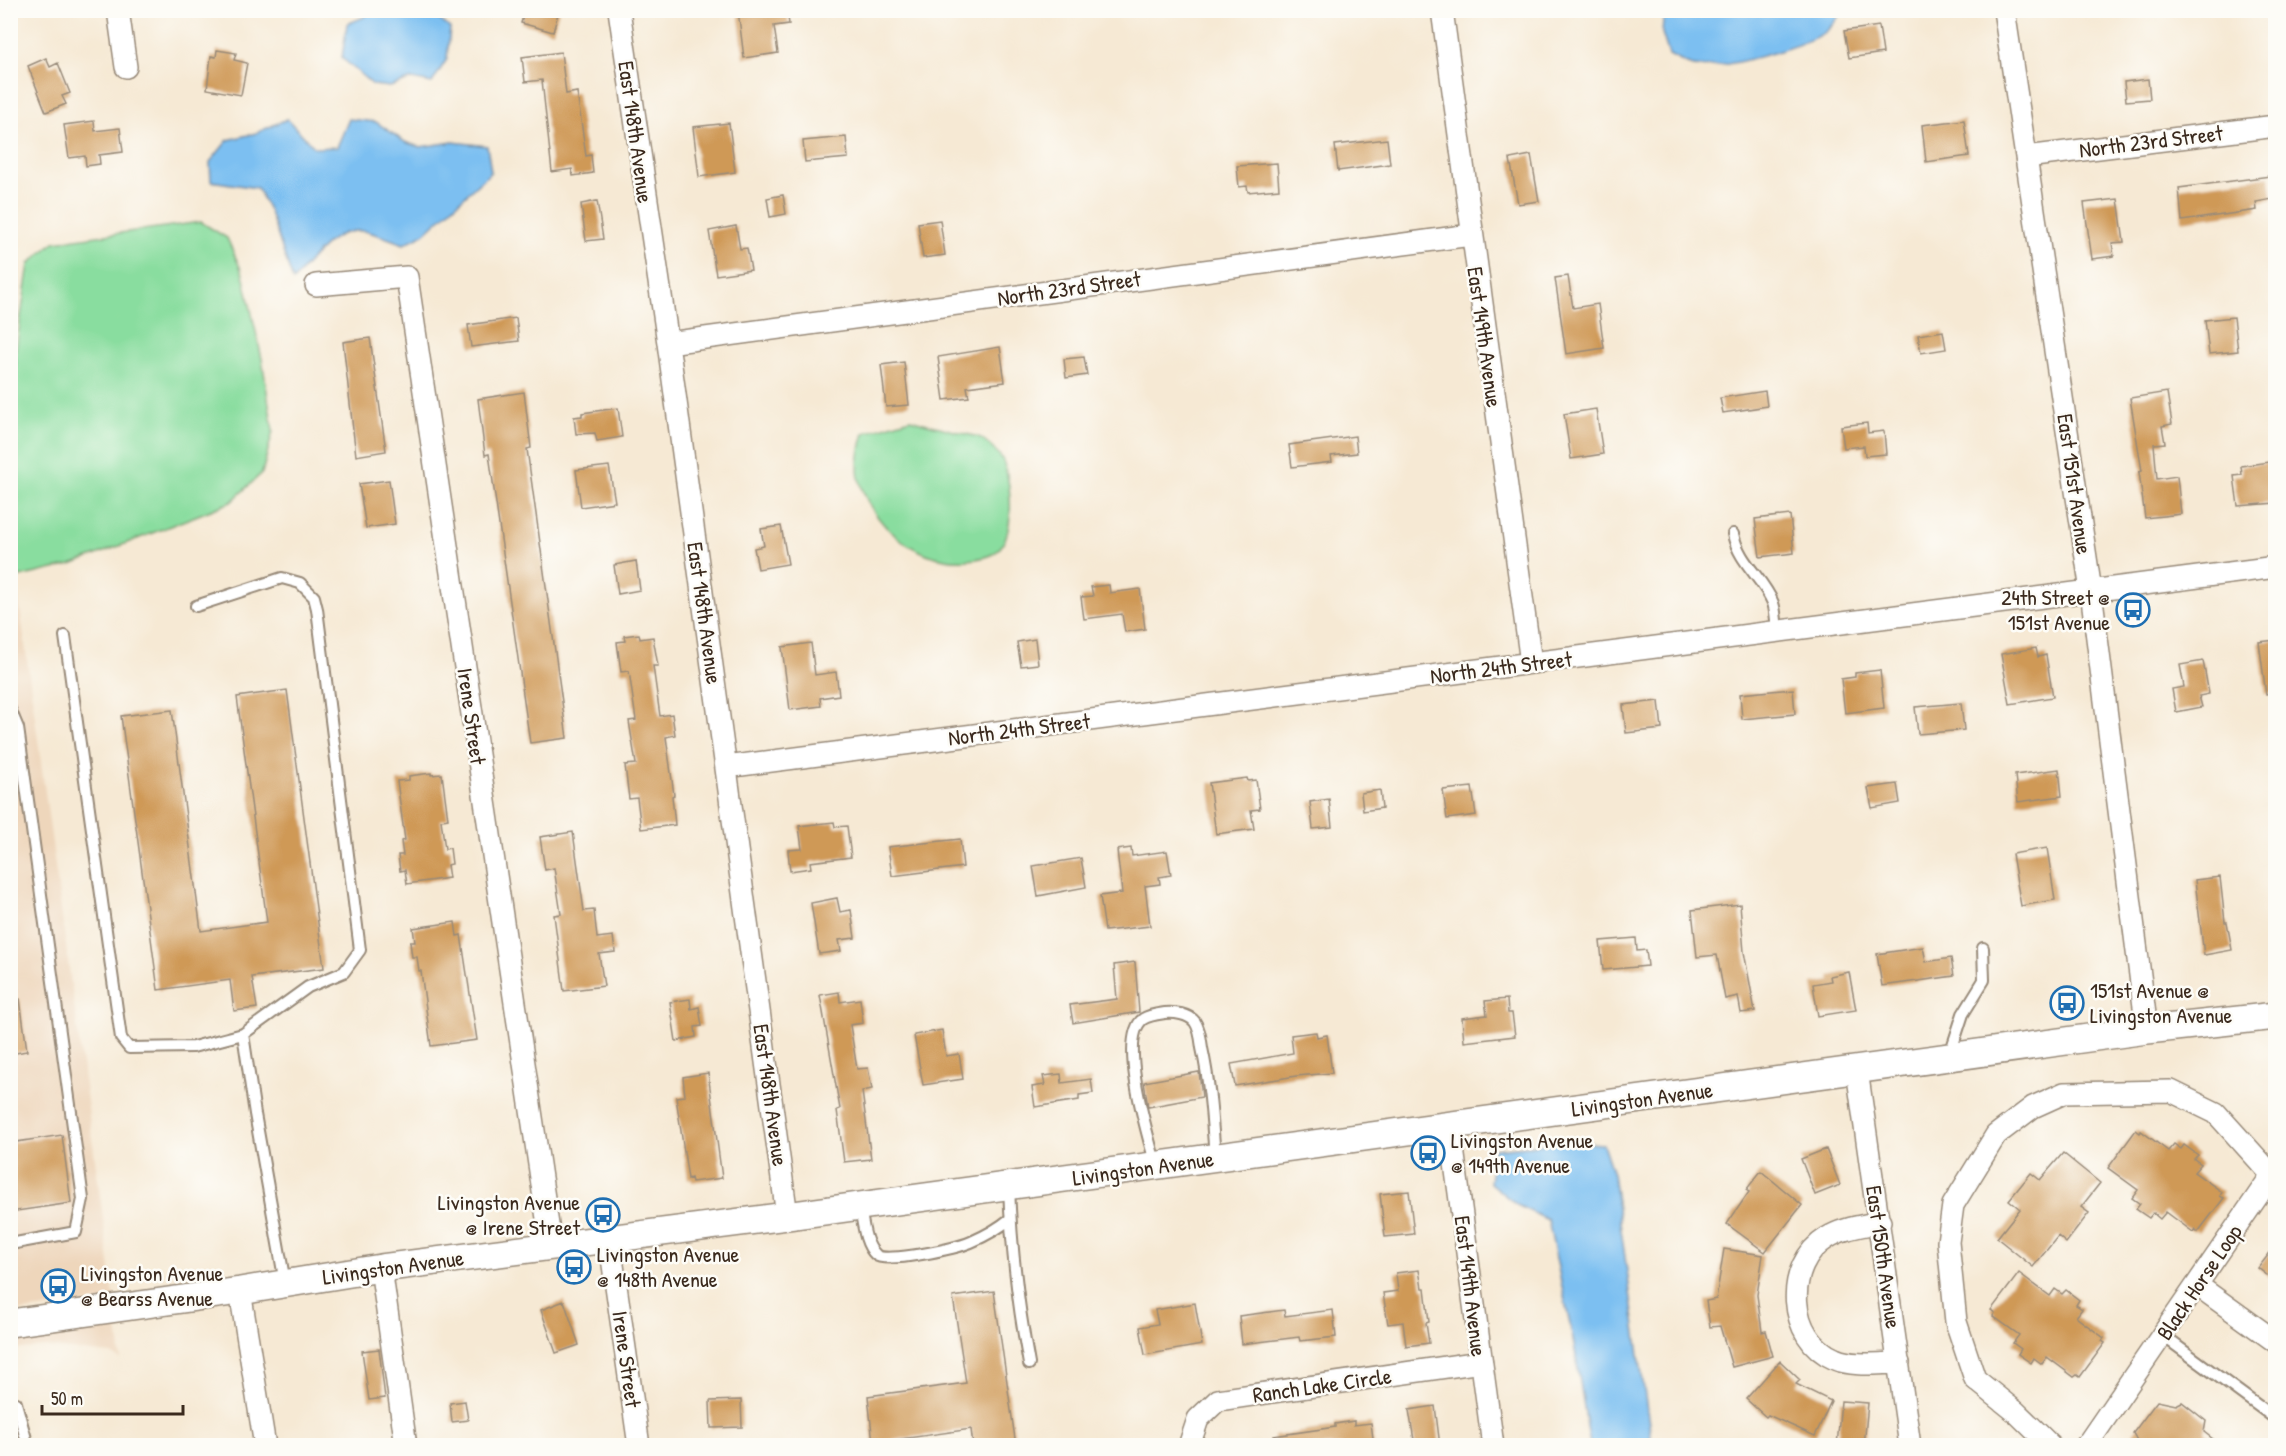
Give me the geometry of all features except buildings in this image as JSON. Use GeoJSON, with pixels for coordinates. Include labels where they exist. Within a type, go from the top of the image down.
{"type":"FeatureCollection","features":[{"type":"Feature","properties":{"kind":"street"},"geometry":{"type":"LineString","coordinates":[[118,10],[126,67]]}},
{"type":"Feature","properties":{"kind":"street","name":"East 148th Avenue"},"geometry":{"type":"LineString","coordinates":[[619,10],[668,343],[787,1216]]}},
{"type":"Feature","properties":{"kind":"street","name":"East 149th Avenue"},"geometry":{"type":"LineString","coordinates":[[1442,10],[1531,663]]}},
{"type":"Feature","properties":{"kind":"street","name":"East 151st Avenue"},"geometry":{"type":"LineString","coordinates":[[2004,10],[2091,591],[2147,1030]]}},
{"type":"Feature","properties":{"kind":"street","name":"North 23rd Street"},"geometry":{"type":"LineString","coordinates":[[2026,156],[2276,126]]}},
{"type":"Feature","properties":{"kind":"street","name":"North 23rd Street"},"geometry":{"type":"LineString","coordinates":[[668,343],[1471,235]]}},
{"type":"Feature","properties":{"kind":"street","name":"Irene Street"},"geometry":{"type":"LineString","coordinates":[[316,285],[407,277],[551,1245]]}},
{"type":"Feature","properties":{"kind":"street","name":"North 24th Street"},"geometry":{"type":"LineString","coordinates":[[726,767],[2276,567]]}},
{"type":"Feature","properties":{"kind":"street","name":"Livingston Avenue"},"geometry":{"type":"LineString","coordinates":[[10,1323],[609,1237],[787,1216],[2147,1030],[2276,1016]]}},
{"type":"Feature","properties":{"kind":"street","name":"East 150th Avenue"},"geometry":{"type":"LineString","coordinates":[[1857,1070],[1910,1446]]}},
{"type":"Feature","properties":{"kind":"street","name":"Black Horse Loop"},"geometry":{"type":"LineString","coordinates":[[2051,1446],[2016,1412],[1975,1379],[1956,1322],[1948,1242],[1953,1205],[1996,1135],[2033,1107],[2064,1093],[2171,1091],[2216,1113],[2272,1176],[2086,1446]]}},
{"type":"Feature","properties":{"kind":"street","name":"East 149th Avenue"},"geometry":{"type":"LineString","coordinates":[[1450,1126],[1493,1446]]}},
{"type":"Feature","properties":{"kind":"street"},"geometry":{"type":"LineString","coordinates":[[1880,1222],[1841,1232],[1827,1238],[1813,1250],[1803,1265],[1796,1287],[1796,1303],[1801,1322],[1810,1340],[1823,1353],[1837,1360],[1899,1363]]}},
{"type":"Feature","properties":{"kind":"street","name":"Irene Street"},"geometry":{"type":"LineString","coordinates":[[609,1237],[639,1446]]}},
{"type":"Feature","properties":{"kind":"street"},"geometry":{"type":"LineString","coordinates":[[381,1268],[405,1446]]}},
{"type":"Feature","properties":{"kind":"street"},"geometry":{"type":"LineString","coordinates":[[2197,1285],[2276,1342]]}},
{"type":"Feature","properties":{"kind":"street"},"geometry":{"type":"LineString","coordinates":[[240,1291],[265,1446]]}},
{"type":"Feature","properties":{"kind":"street","name":"Ranch Lake Circle"},"geometry":{"type":"LineString","coordinates":[[1189,1446],[1198,1419],[1218,1400],[1481,1362]]}},
{"type":"Feature","properties":{"kind":"lane"},"geometry":{"type":"LineString","coordinates":[[1733,534],[1736,548],[1774,606],[1777,632]]}},
{"type":"Feature","properties":{"kind":"lane"},"geometry":{"type":"LineString","coordinates":[[65,636],[121,1038],[129,1048],[193,1047],[243,1034],[308,987],[344,972],[360,950],[314,597],[300,583],[282,578],[196,606]]}},
{"type":"Feature","properties":{"kind":"lane"},"geometry":{"type":"LineString","coordinates":[[10,709],[18,728],[83,1199],[76,1232],[10,1244]]}},
{"type":"Feature","properties":{"kind":"lane"},"geometry":{"type":"LineString","coordinates":[[1949,1057],[1963,1014],[1984,980],[1983,948]]}},
{"type":"Feature","properties":{"kind":"lane"},"geometry":{"type":"LineString","coordinates":[[1156,1166],[1132,1060],[1137,1028],[1142,1020],[1153,1015],[1171,1013],[1184,1015],[1194,1020],[1198,1028],[1209,1081],[1215,1158]]}},
{"type":"Feature","properties":{"kind":"lane"},"geometry":{"type":"LineString","coordinates":[[243,1034],[285,1283]]}},
{"type":"Feature","properties":{"kind":"lane"},"geometry":{"type":"LineString","coordinates":[[1009,1186],[1018,1304],[1029,1364]]}},
{"type":"Feature","properties":{"kind":"lane"},"geometry":{"type":"LineString","coordinates":[[860,1206],[869,1244],[880,1258],[907,1256],[968,1244],[996,1230],[1010,1219]]}},
{"type":"Feature","properties":{"kind":"lane"},"geometry":{"type":"LineString","coordinates":[[2162,1335],[2276,1419]]}},
{"type":"Feature","properties":{"kind":"lane"},"geometry":{"type":"LineString","coordinates":[[10,1402],[16,1403],[28,1446]]}},
{"type":"Feature","properties":{"kind":"shaded area"},"geometry":{"type":"Polygon","coordinates":[[[17,586],[114,1299],[10,1313],[10,587],[17,586]]]}},
{"type":"Feature","properties":{"kind":"shaded area"},"geometry":{"type":"Polygon","coordinates":[[[116,1318],[121,1360],[111,1354],[45,1347],[11,1350],[10,1333],[116,1318]]]}},
{"type":"Feature","properties":{"kind":"green space"},"geometry":{"type":"Polygon","coordinates":[[[201,222],[227,238],[243,274],[262,359],[273,431],[262,473],[231,502],[71,565],[11,579],[11,409],[15,403],[16,349],[29,264],[54,242],[201,222]]]}},
{"type":"Feature","properties":{"kind":"green space"},"geometry":{"type":"Polygon","coordinates":[[[910,419],[981,438],[1001,458],[1009,484],[1010,514],[1004,541],[998,550],[988,556],[967,560],[946,559],[926,554],[891,532],[877,516],[866,498],[858,472],[864,433],[910,419]]]}},
{"type":"Feature","properties":{"kind":"water"},"geometry":{"type":"Polygon","coordinates":[[[1664,10],[1842,11],[1825,32],[1798,45],[1737,62],[1702,66],[1687,64],[1669,55],[1662,33],[1664,10]]]}},
{"type":"Feature","properties":{"kind":"water"},"geometry":{"type":"Polygon","coordinates":[[[369,11],[428,11],[450,28],[447,59],[432,83],[412,79],[390,87],[373,85],[342,58],[347,24],[364,17],[369,11]]]}},
{"type":"Feature","properties":{"kind":"water"},"geometry":{"type":"Polygon","coordinates":[[[287,119],[315,148],[337,147],[349,119],[376,122],[405,142],[420,147],[453,142],[487,146],[491,172],[424,234],[404,244],[368,232],[345,233],[325,245],[293,281],[270,212],[257,188],[211,181],[210,162],[228,140],[256,133],[287,119]]]}},
{"type":"Feature","properties":{"kind":"water"},"geometry":{"type":"Polygon","coordinates":[[[1570,1142],[1603,1144],[1613,1174],[1652,1445],[1590,1445],[1574,1344],[1548,1220],[1517,1205],[1490,1183],[1494,1149],[1570,1142]]]}},
{"type":"Feature","properties":{"kind":"place","name":"24th Street @ 151st Avenue"},"geometry":{"type":"Point","coordinates":[2133,610]}},
{"type":"Feature","properties":{"kind":"place","name":"151st Avenue @ Livingston Avenue"},"geometry":{"type":"Point","coordinates":[2067,1003]}},
{"type":"Feature","properties":{"kind":"place","name":"Livingston Avenue @ 149th Avenue"},"geometry":{"type":"Point","coordinates":[1428,1153]}},
{"type":"Feature","properties":{"kind":"place","name":"Livingston Avenue @ Irene Street"},"geometry":{"type":"Point","coordinates":[603,1215]}},
{"type":"Feature","properties":{"kind":"place","name":"Livingston Avenue @ 148th Avenue"},"geometry":{"type":"Point","coordinates":[574,1267]}},
{"type":"Feature","properties":{"kind":"place","name":"Livingston Avenue @ Bearss Avenue"},"geometry":{"type":"Point","coordinates":[58,1286]}}]}
